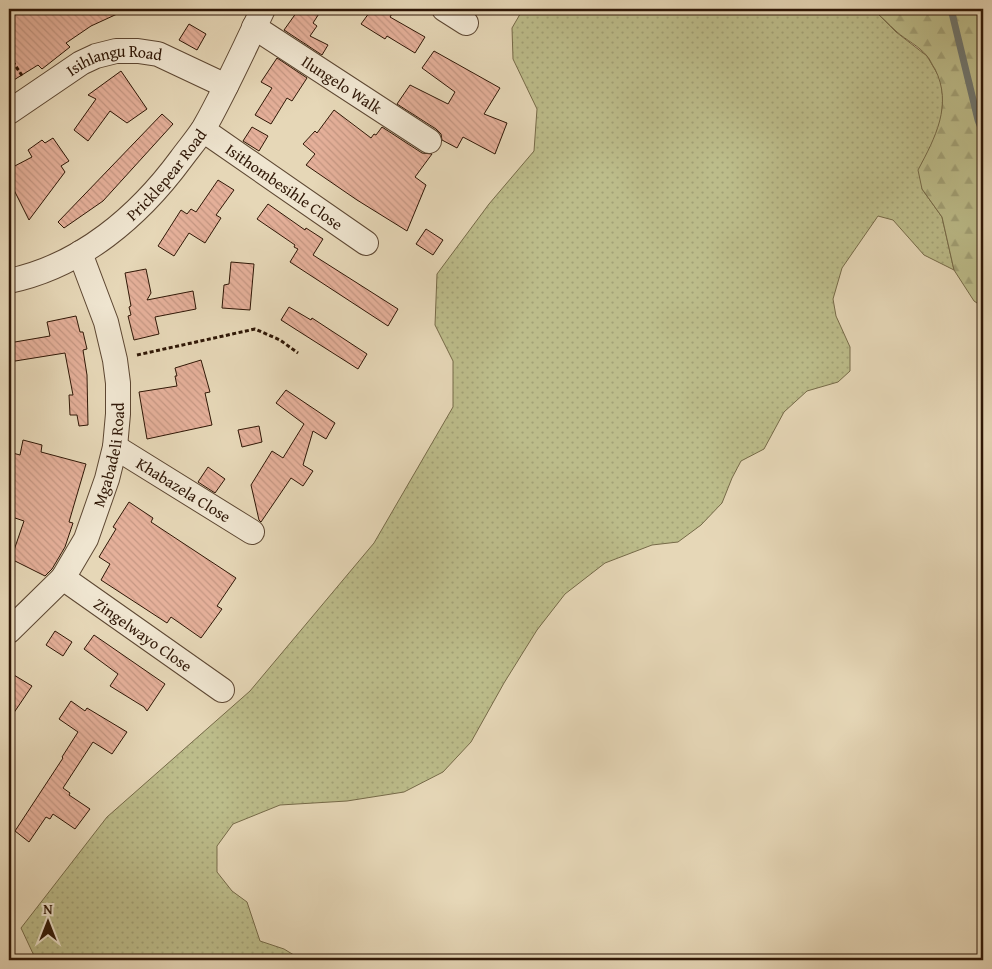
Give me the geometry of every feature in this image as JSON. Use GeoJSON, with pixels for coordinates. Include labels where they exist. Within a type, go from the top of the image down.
{"type":"FeatureCollection","features":[{"type":"Feature","properties":{"kind":"street"},"geometry":{"type":"LineString","coordinates":[[444,9],[466,23]]}},
{"type":"Feature","properties":{"kind":"street","name":"Pricklepear Road"},"geometry":{"type":"LineString","coordinates":[[9,281],[43,270],[80,253],[114,231],[147,201],[169,176],[203,130],[259,18]]}},
{"type":"Feature","properties":{"kind":"street","name":"Ilungelo Walk"},"geometry":{"type":"LineString","coordinates":[[259,18],[429,141]]}},
{"type":"Feature","properties":{"kind":"street","name":"Isihlangu Road"},"geometry":{"type":"LineString","coordinates":[[9,112],[81,63],[96,56],[116,51],[138,50],[158,54],[226,86]]}},
{"type":"Feature","properties":{"kind":"street","name":"Isithombesihle Close"},"geometry":{"type":"LineString","coordinates":[[203,130],[366,243]]}},
{"type":"Feature","properties":{"kind":"street","name":"Mgabadeli Road"},"geometry":{"type":"LineString","coordinates":[[9,632],[63,578],[86,539],[104,489],[116,447],[118,383],[115,360],[106,322],[80,253]]}},
{"type":"Feature","properties":{"kind":"street","name":"Khabazela Close"},"geometry":{"type":"LineString","coordinates":[[116,447],[252,532]]}},
{"type":"Feature","properties":{"kind":"street","name":"Zingelwayo Close"},"geometry":{"type":"LineString","coordinates":[[63,578],[222,690]]}},
{"type":"Feature","properties":{"kind":"path"},"geometry":{"type":"LineString","coordinates":[[115,360],[255,329],[280,340],[298,353]]}},
{"type":"Feature","properties":{"kind":"green space"},"geometry":{"type":"Polygon","coordinates":[[[523,9],[871,9],[896,32],[927,56],[941,80],[943,100],[941,120],[932,144],[922,189],[942,217],[954,270],[924,255],[893,220],[878,216],[842,268],[833,299],[836,316],[850,347],[850,371],[838,382],[807,391],[784,412],[764,449],[741,461],[722,503],[701,525],[678,542],[652,545],[605,563],[565,594],[537,630],[504,683],[471,742],[443,772],[404,792],[347,801],[280,805],[233,824],[217,846],[217,872],[232,891],[247,902],[260,941],[284,949],[302,960],[36,960],[21,928],[107,817],[250,691],[374,543],[453,407],[453,361],[435,325],[437,274],[489,204],[534,151],[537,109],[513,59],[512,28],[523,9]]]}},
{"type":"Feature","properties":{"kind":"green space"},"geometry":{"type":"Polygon","coordinates":[[[871,9],[983,9],[983,307],[974,301],[954,270],[942,217],[922,189],[918,170],[940,121],[942,95],[940,82],[935,69],[924,52],[871,9]]]}},
{"type":"Feature","properties":{"kind":"building"},"geometry":{"type":"Polygon","coordinates":[[[9,9],[128,9],[91,26],[66,43],[70,47],[42,69],[38,65],[9,83],[9,9]]]}},
{"type":"Feature","properties":{"kind":"building"},"geometry":{"type":"Polygon","coordinates":[[[299,9],[322,9],[313,23],[317,26],[310,36],[328,45],[322,55],[284,30],[299,9]]]}},
{"type":"Feature","properties":{"kind":"building"},"geometry":{"type":"Polygon","coordinates":[[[372,9],[395,9],[390,17],[425,37],[415,53],[387,36],[385,39],[361,24],[372,9]]]}},
{"type":"Feature","properties":{"kind":"building"},"geometry":{"type":"Polygon","coordinates":[[[189,24],[206,34],[197,50],[179,40],[189,24]]]}},
{"type":"Feature","properties":{"kind":"building"},"geometry":{"type":"Polygon","coordinates":[[[434,51],[500,88],[484,114],[507,123],[495,154],[463,137],[457,148],[442,140],[441,134],[436,129],[397,104],[410,85],[448,104],[455,92],[422,68],[434,51]]]}},
{"type":"Feature","properties":{"kind":"building"},"geometry":{"type":"Polygon","coordinates":[[[277,58],[307,78],[292,101],[287,98],[271,124],[255,115],[272,88],[261,82],[277,58]]]}},
{"type":"Feature","properties":{"kind":"building"},"geometry":{"type":"Polygon","coordinates":[[[121,71],[147,109],[127,123],[110,111],[88,141],[74,130],[96,99],[88,95],[121,71]]]}},
{"type":"Feature","properties":{"kind":"building"},"geometry":{"type":"Polygon","coordinates":[[[334,110],[371,138],[382,127],[422,153],[432,154],[415,177],[426,185],[407,231],[306,165],[315,154],[303,144],[315,131],[317,133],[334,110]]]}},
{"type":"Feature","properties":{"kind":"building"},"geometry":{"type":"Polygon","coordinates":[[[162,114],[173,124],[103,201],[64,228],[58,222],[162,114]]]}},
{"type":"Feature","properties":{"kind":"building"},"geometry":{"type":"Polygon","coordinates":[[[252,127],[268,136],[259,151],[243,141],[252,127]]]}},
{"type":"Feature","properties":{"kind":"building"},"geometry":{"type":"Polygon","coordinates":[[[53,138],[69,161],[61,166],[65,172],[29,220],[9,180],[9,169],[32,157],[28,150],[42,140],[45,143],[53,138]]]}},
{"type":"Feature","properties":{"kind":"building"},"geometry":{"type":"Polygon","coordinates":[[[218,180],[234,190],[216,215],[221,218],[205,243],[189,233],[174,256],[158,246],[181,210],[187,214],[191,209],[196,212],[218,180]]]}},
{"type":"Feature","properties":{"kind":"building"},"geometry":{"type":"Polygon","coordinates":[[[268,204],[305,230],[306,228],[323,239],[313,255],[398,309],[388,326],[290,262],[298,249],[294,247],[295,245],[257,219],[268,204]]]}},
{"type":"Feature","properties":{"kind":"building"},"geometry":{"type":"Polygon","coordinates":[[[426,229],[443,240],[433,255],[416,244],[426,229]]]}},
{"type":"Feature","properties":{"kind":"building"},"geometry":{"type":"Polygon","coordinates":[[[231,262],[254,264],[250,310],[222,308],[224,285],[229,284],[231,262]]]}},
{"type":"Feature","properties":{"kind":"building"},"geometry":{"type":"Polygon","coordinates":[[[146,269],[151,293],[147,300],[193,291],[196,309],[155,317],[159,334],[134,340],[128,316],[131,315],[129,307],[131,306],[125,273],[146,269]]]}},
{"type":"Feature","properties":{"kind":"building"},"geometry":{"type":"Polygon","coordinates":[[[289,307],[311,320],[312,318],[367,354],[358,369],[281,320],[289,307]]]}},
{"type":"Feature","properties":{"kind":"building"},"geometry":{"type":"Polygon","coordinates":[[[76,316],[80,332],[83,332],[87,349],[83,350],[87,375],[88,425],[79,426],[77,415],[70,415],[69,395],[73,395],[65,353],[9,362],[9,343],[50,336],[47,322],[76,316]]]}},
{"type":"Feature","properties":{"kind":"building"},"geometry":{"type":"Polygon","coordinates":[[[201,360],[210,392],[205,393],[212,425],[147,439],[139,392],[177,386],[175,368],[201,360]]]}},
{"type":"Feature","properties":{"kind":"building"},"geometry":{"type":"Polygon","coordinates":[[[286,390],[335,423],[326,439],[313,431],[303,465],[313,471],[303,486],[291,478],[261,522],[251,485],[272,451],[283,458],[304,424],[276,403],[286,390]]]}},
{"type":"Feature","properties":{"kind":"building"},"geometry":{"type":"Polygon","coordinates":[[[259,426],[262,442],[242,447],[238,430],[259,426]]]}},
{"type":"Feature","properties":{"kind":"building"},"geometry":{"type":"Polygon","coordinates":[[[23,440],[42,445],[41,452],[86,464],[69,522],[73,523],[65,547],[52,569],[45,576],[11,559],[24,521],[9,516],[9,452],[20,455],[23,440]]]}},
{"type":"Feature","properties":{"kind":"building"},"geometry":{"type":"Polygon","coordinates":[[[208,467],[225,479],[215,493],[198,482],[208,467]]]}},
{"type":"Feature","properties":{"kind":"building"},"geometry":{"type":"Polygon","coordinates":[[[129,502],[153,518],[151,522],[236,578],[217,606],[222,609],[201,638],[171,617],[167,623],[101,580],[110,564],[99,557],[116,529],[113,527],[129,502]]]}},
{"type":"Feature","properties":{"kind":"building"},"geometry":{"type":"Polygon","coordinates":[[[55,631],[72,642],[63,656],[46,645],[55,631]]]}},
{"type":"Feature","properties":{"kind":"building"},"geometry":{"type":"Polygon","coordinates":[[[94,635],[165,684],[147,711],[144,707],[110,686],[118,674],[84,649],[94,635]]]}},
{"type":"Feature","properties":{"kind":"building"},"geometry":{"type":"Polygon","coordinates":[[[9,672],[32,686],[9,720],[9,672]]]}},
{"type":"Feature","properties":{"kind":"building"},"geometry":{"type":"Polygon","coordinates":[[[71,701],[85,711],[87,708],[127,732],[112,754],[93,742],[63,788],[70,793],[69,795],[90,809],[75,829],[53,814],[50,819],[46,817],[29,842],[15,831],[78,732],[59,719],[71,701]]]}},
{"type":"Feature","properties":{"kind":"waterway"},"geometry":{"type":"LineString","coordinates":[[951,9],[978,120],[983,133]]}}]}
